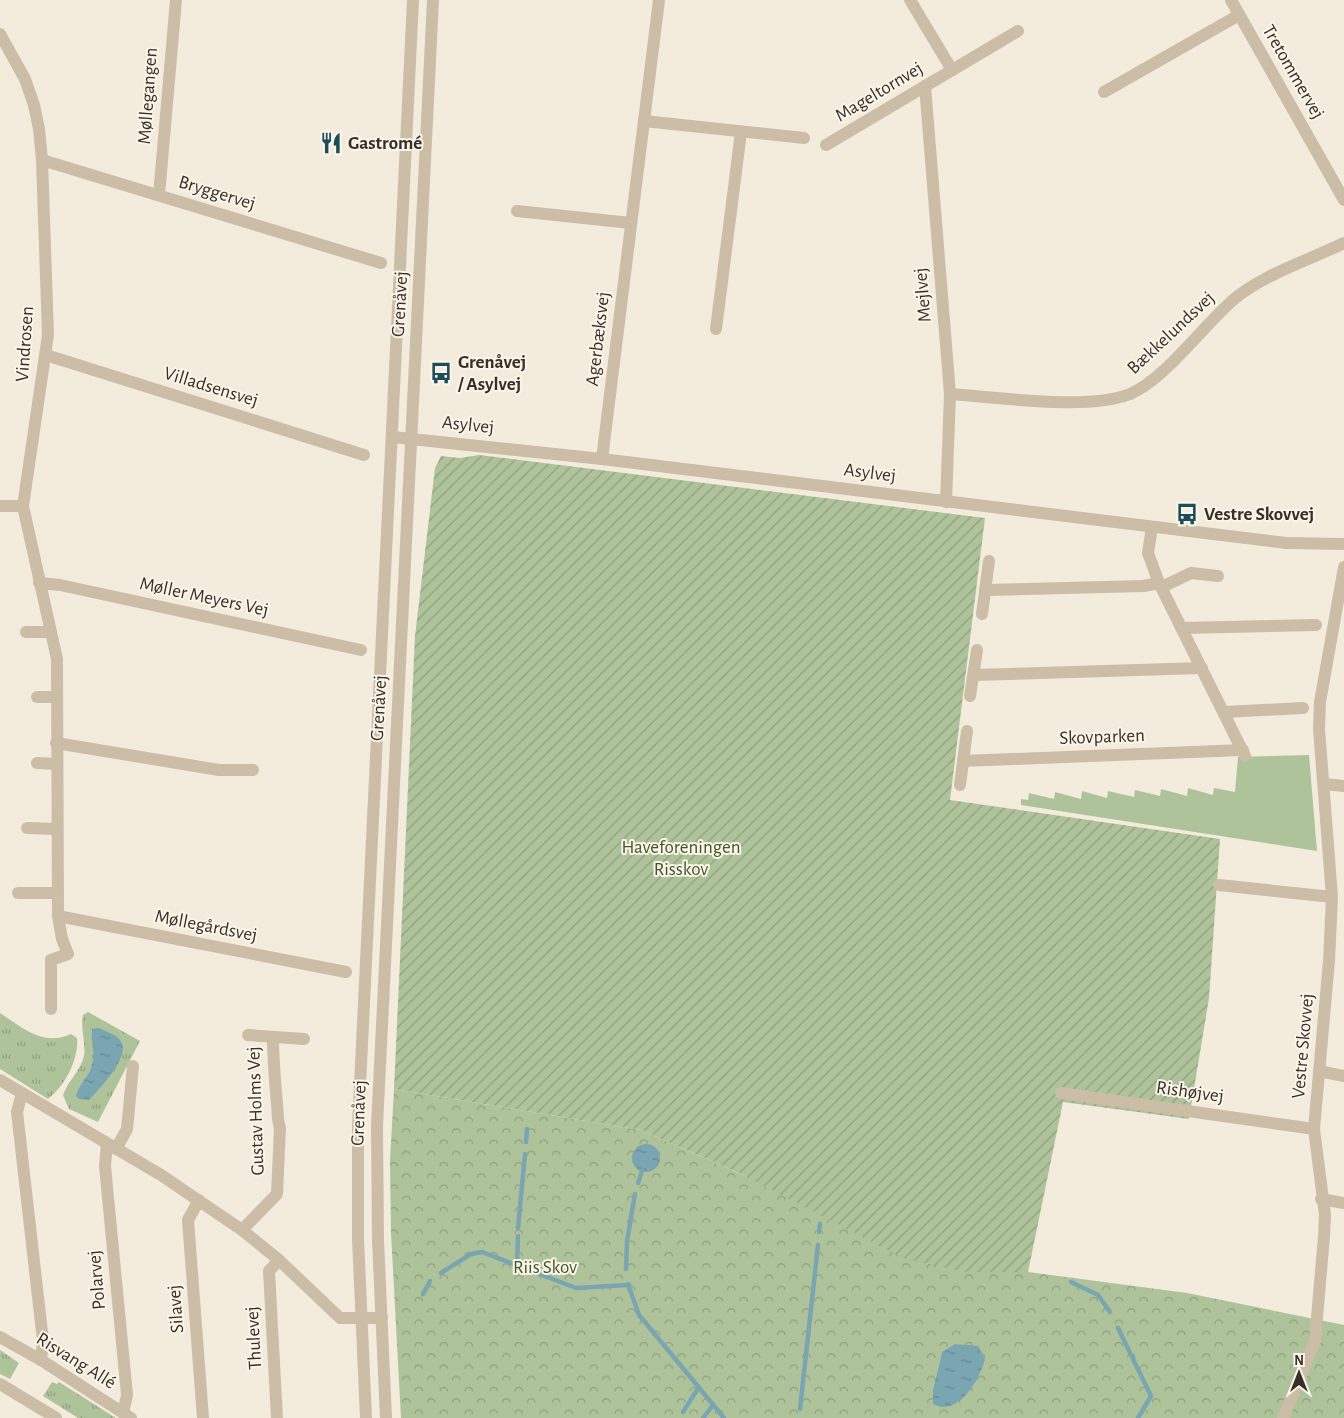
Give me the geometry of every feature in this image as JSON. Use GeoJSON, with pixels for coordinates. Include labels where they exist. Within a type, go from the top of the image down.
{"type":"FeatureCollection","features":[{"type":"Feature","properties":{"kind":"street","name":"Møllegangen"},"geometry":{"type":"LineString","coordinates":[[159,196],[176,0]]}},
{"type":"Feature","properties":{"kind":"street","name":"Grenåvej"},"geometry":{"type":"LineString","coordinates":[[366,1418],[358,1239],[358,1126],[413,0]]}},
{"type":"Feature","properties":{"kind":"street","name":"Grenåvej"},"geometry":{"type":"LineString","coordinates":[[386,1418],[378,1240],[377,1126],[413,438],[433,0]]}},
{"type":"Feature","properties":{"kind":"street","name":"Agerbæksvej"},"geometry":{"type":"LineString","coordinates":[[602,459],[659,0]]}},
{"type":"Feature","properties":{"kind":"street","name":"Mageltornvej"},"geometry":{"type":"LineString","coordinates":[[910,0],[952,70]]}},
{"type":"Feature","properties":{"kind":"street","name":"Tretommervej"},"geometry":{"type":"LineString","coordinates":[[1230,0],[1344,200]]}},
{"type":"Feature","properties":{"kind":"street","name":"Tretommervej"},"geometry":{"type":"LineString","coordinates":[[1104,92],[1239,15]]}},
{"type":"Feature","properties":{"kind":"street","name":"Mageltornvej"},"geometry":{"type":"LineString","coordinates":[[826,145],[1018,30]]}},
{"type":"Feature","properties":{"kind":"street","name":"Vindrosen"},"geometry":{"type":"LineString","coordinates":[[0,34],[25,79],[34,105],[40,129],[42,160],[48,335],[23,506],[57,659],[58,916],[62,939],[68,954],[51,960],[51,1009]]}},
{"type":"Feature","properties":{"kind":"street","name":"Mejlvej"},"geometry":{"type":"LineString","coordinates":[[925,86],[950,394],[946,502]]}},
{"type":"Feature","properties":{"kind":"street"},"geometry":{"type":"LineString","coordinates":[[644,121],[804,138]]}},
{"type":"Feature","properties":{"kind":"street"},"geometry":{"type":"LineString","coordinates":[[716,329],[741,132]]}},
{"type":"Feature","properties":{"kind":"street","name":"Bryggervej"},"geometry":{"type":"LineString","coordinates":[[42,160],[381,263]]}},
{"type":"Feature","properties":{"kind":"street"},"geometry":{"type":"LineString","coordinates":[[517,211],[631,223]]}},
{"type":"Feature","properties":{"kind":"street","name":"Bækkelundsvej"},"geometry":{"type":"LineString","coordinates":[[950,394],[1070,402],[1103,401],[1130,394],[1153,379],[1233,300],[1248,289],[1344,243]]}},
{"type":"Feature","properties":{"kind":"street","name":"Villadsensvej"},"geometry":{"type":"LineString","coordinates":[[46,355],[364,455]]}},
{"type":"Feature","properties":{"kind":"street","name":"Asylvej"},"geometry":{"type":"LineString","coordinates":[[392,437],[602,459],[1286,543],[1344,546]]}},
{"type":"Feature","properties":{"kind":"street"},"geometry":{"type":"LineString","coordinates":[[0,506],[23,506]]}},
{"type":"Feature","properties":{"kind":"street","name":"Skovparken"},"geometry":{"type":"LineString","coordinates":[[963,760],[1244,753],[1161,585],[1148,553],[1152,527]]}},
{"type":"Feature","properties":{"kind":"street"},"geometry":{"type":"LineString","coordinates":[[982,614],[989,561]]}},
{"type":"Feature","properties":{"kind":"street","name":"Vestre Skovvej"},"geometry":{"type":"LineString","coordinates":[[1283,1418],[1315,1341],[1324,1236],[1324,1216],[1314,1129],[1338,914],[1332,897],[1320,752],[1320,702],[1344,567]]}},
{"type":"Feature","properties":{"kind":"street"},"geometry":{"type":"LineString","coordinates":[[985,590],[1161,585],[1191,573],[1218,576]]}},
{"type":"Feature","properties":{"kind":"street","name":"Møller Meyers Vej"},"geometry":{"type":"LineString","coordinates":[[39,582],[361,650]]}},
{"type":"Feature","properties":{"kind":"street"},"geometry":{"type":"LineString","coordinates":[[1182,628],[1316,625]]}},
{"type":"Feature","properties":{"kind":"street"},"geometry":{"type":"LineString","coordinates":[[26,632],[50,632]]}},
{"type":"Feature","properties":{"kind":"street"},"geometry":{"type":"LineString","coordinates":[[970,696],[978,650]]}},
{"type":"Feature","properties":{"kind":"street"},"geometry":{"type":"LineString","coordinates":[[974,675],[1202,668]]}},
{"type":"Feature","properties":{"kind":"street"},"geometry":{"type":"LineString","coordinates":[[38,697],[57,697]]}},
{"type":"Feature","properties":{"kind":"street"},"geometry":{"type":"LineString","coordinates":[[1224,712],[1303,708]]}},
{"type":"Feature","properties":{"kind":"street"},"geometry":{"type":"LineString","coordinates":[[960,785],[967,731]]}},
{"type":"Feature","properties":{"kind":"street"},"geometry":{"type":"LineString","coordinates":[[56,743],[219,770],[253,770]]}},
{"type":"Feature","properties":{"kind":"street"},"geometry":{"type":"LineString","coordinates":[[36,763],[56,764]]}},
{"type":"Feature","properties":{"kind":"street"},"geometry":{"type":"LineString","coordinates":[[1324,784],[1344,786]]}},
{"type":"Feature","properties":{"kind":"street"},"geometry":{"type":"LineString","coordinates":[[27,828],[57,829]]}},
{"type":"Feature","properties":{"kind":"street"},"geometry":{"type":"LineString","coordinates":[[1219,884],[1332,897]]}},
{"type":"Feature","properties":{"kind":"street"},"geometry":{"type":"LineString","coordinates":[[18,893],[58,893]]}},
{"type":"Feature","properties":{"kind":"street","name":"Møllegårdsvej"},"geometry":{"type":"LineString","coordinates":[[58,916],[346,972]]}},
{"type":"Feature","properties":{"kind":"street","name":"Gustav Holms Vej"},"geometry":{"type":"LineString","coordinates":[[248,1035],[304,1039]]}},
{"type":"Feature","properties":{"kind":"street","name":"Gustav Holms Vej"},"geometry":{"type":"LineString","coordinates":[[242,1230],[277,1194],[280,1128],[277,1118],[276,1076],[272,1067],[273,1037]]}},
{"type":"Feature","properties":{"kind":"street"},"geometry":{"type":"LineString","coordinates":[[111,1147],[127,1129],[133,1066]]}},
{"type":"Feature","properties":{"kind":"street"},"geometry":{"type":"LineString","coordinates":[[1320,1071],[1344,1076]]}},
{"type":"Feature","properties":{"kind":"street"},"geometry":{"type":"LineString","coordinates":[[0,1080],[199,1200],[242,1230],[279,1260],[340,1318],[361,1320],[382,1318]]}},
{"type":"Feature","properties":{"kind":"street"},"geometry":{"type":"LineString","coordinates":[[22,1093],[17,1112],[43,1341],[41,1360]]}},
{"type":"Feature","properties":{"kind":"street","name":"Rishøjvej"},"geometry":{"type":"LineString","coordinates":[[1061,1093],[1314,1129]]}},
{"type":"Feature","properties":{"kind":"street","name":"Polarvej"},"geometry":{"type":"LineString","coordinates":[[111,1147],[105,1166],[127,1395],[127,1415]]}},
{"type":"Feature","properties":{"kind":"street"},"geometry":{"type":"LineString","coordinates":[[1322,1199],[1344,1203]]}},
{"type":"Feature","properties":{"kind":"street","name":"Silavej"},"geometry":{"type":"LineString","coordinates":[[199,1200],[188,1220],[203,1418]]}},
{"type":"Feature","properties":{"kind":"street","name":"Thulevej"},"geometry":{"type":"LineString","coordinates":[[278,1418],[269,1271],[279,1260]]}},
{"type":"Feature","properties":{"kind":"street","name":"Risvang Allé"},"geometry":{"type":"LineString","coordinates":[[0,1337],[41,1360],[127,1415]]}},
{"type":"Feature","properties":{"kind":"street"},"geometry":{"type":"LineString","coordinates":[[0,1384],[56,1418]]}},
{"type":"Feature","properties":{"kind":"green space","name":"Haveforeningen Risskov"},"geometry":{"type":"Polygon","coordinates":[[[479,455],[985,518],[950,800],[1220,839],[1209,998],[1189,1119],[1063,1102],[1028,1272],[963,1272],[903,1258],[741,1174],[641,1130],[394,1089],[415,636],[435,468],[441,456],[460,458],[479,455]]]}},
{"type":"Feature","properties":{"kind":"green space"},"geometry":{"type":"Polygon","coordinates":[[[1309,755],[1317,851],[1021,805],[1021,799],[1028,800],[1029,793],[1054,799],[1055,792],[1081,799],[1082,791],[1107,798],[1108,791],[1134,797],[1135,790],[1160,796],[1161,789],[1187,796],[1188,788],[1213,795],[1214,788],[1235,792],[1238,757],[1309,755]]]}},
{"type":"Feature","properties":{"kind":"green space"},"geometry":{"type":"Polygon","coordinates":[[[88,1012],[140,1041],[98,1122],[69,1109],[63,1095],[84,1056],[83,1015],[88,1012]],[[92,1029],[95,1048],[94,1060],[90,1071],[77,1092],[118,1064],[92,1029]]]}},
{"type":"Feature","properties":{"kind":"green space"},"geometry":{"type":"Polygon","coordinates":[[[0,1013],[25,1030],[42,1037],[61,1037],[71,1034],[77,1038],[76,1055],[70,1072],[60,1087],[48,1099],[0,1069],[0,1013]]]}},
{"type":"Feature","properties":{"kind":"green space","name":"Riis Skov"},"geometry":{"type":"Polygon","coordinates":[[[394,1089],[641,1130],[963,1272],[1028,1272],[1187,1293],[1344,1325],[1344,1418],[401,1418],[391,1233],[390,1160],[394,1089]],[[942,1352],[933,1389],[985,1358],[942,1352]]]}},
{"type":"Feature","properties":{"kind":"green space"},"geometry":{"type":"Polygon","coordinates":[[[0,1350],[19,1363],[10,1379],[0,1374],[0,1350]]]}},
{"type":"Feature","properties":{"kind":"green space"},"geometry":{"type":"Polygon","coordinates":[[[52,1382],[57,1384],[59,1382],[116,1418],[78,1418],[43,1396],[52,1382]]]}},
{"type":"Feature","properties":{"kind":"water"},"geometry":{"type":"Polygon","coordinates":[[[99,1028],[117,1037],[122,1043],[123,1051],[115,1069],[89,1100],[79,1099],[76,1096],[77,1092],[93,1062],[92,1029],[99,1028]]]}},
{"type":"Feature","properties":{"kind":"water"},"geometry":{"type":"Polygon","coordinates":[[[646,1144],[656,1148],[660,1158],[656,1168],[646,1172],[636,1168],[632,1158],[636,1148],[646,1144]]]}},
{"type":"Feature","properties":{"kind":"water"},"geometry":{"type":"Polygon","coordinates":[[[955,1344],[978,1346],[985,1359],[973,1386],[966,1394],[951,1406],[942,1407],[933,1404],[933,1389],[942,1352],[955,1344]]]}},
{"type":"Feature","properties":{"kind":"waterway"},"geometry":{"type":"LineString","coordinates":[[526,1142],[527,1129]]}},
{"type":"Feature","properties":{"kind":"waterway"},"geometry":{"type":"LineString","coordinates":[[518,1228],[525,1154]]}},
{"type":"Feature","properties":{"kind":"waterway"},"geometry":{"type":"LineString","coordinates":[[638,1183],[642,1171]]}},
{"type":"Feature","properties":{"kind":"waterway"},"geometry":{"type":"LineString","coordinates":[[626,1269],[627,1241],[635,1194]]}},
{"type":"Feature","properties":{"kind":"waterway"},"geometry":{"type":"LineString","coordinates":[[819,1232],[820,1224]]}},
{"type":"Feature","properties":{"kind":"waterway"},"geometry":{"type":"LineString","coordinates":[[517,1265],[518,1236]]}},
{"type":"Feature","properties":{"kind":"waterway"},"geometry":{"type":"LineString","coordinates":[[800,1409],[818,1245]]}},
{"type":"Feature","properties":{"kind":"waterway"},"geometry":{"type":"LineString","coordinates":[[441,1273],[471,1254],[482,1252],[576,1288],[629,1285]]}},
{"type":"Feature","properties":{"kind":"waterway"},"geometry":{"type":"LineString","coordinates":[[423,1294],[430,1281]]}},
{"type":"Feature","properties":{"kind":"waterway"},"geometry":{"type":"LineString","coordinates":[[1071,1282],[1098,1295],[1110,1312]]}},
{"type":"Feature","properties":{"kind":"waterway"},"geometry":{"type":"LineString","coordinates":[[628,1284],[639,1315],[724,1418]]}},
{"type":"Feature","properties":{"kind":"waterway"},"geometry":{"type":"LineString","coordinates":[[1118,1328],[1151,1396],[1138,1418]]}},
{"type":"Feature","properties":{"kind":"waterway"},"geometry":{"type":"LineString","coordinates":[[683,1412],[699,1387]]}},
{"type":"Feature","properties":{"kind":"waterway"},"geometry":{"type":"LineString","coordinates":[[703,1418],[713,1405]]}},
{"type":"Feature","properties":{"kind":"place","name":"Gastromé"},"geometry":{"type":"Point","coordinates":[331,143]}},
{"type":"Feature","properties":{"kind":"place","name":"Grenåvej / Asylvej"},"geometry":{"type":"Point","coordinates":[441,373]}},
{"type":"Feature","properties":{"kind":"place","name":"Vestre Skovvej"},"geometry":{"type":"Point","coordinates":[1187,514]}}]}
